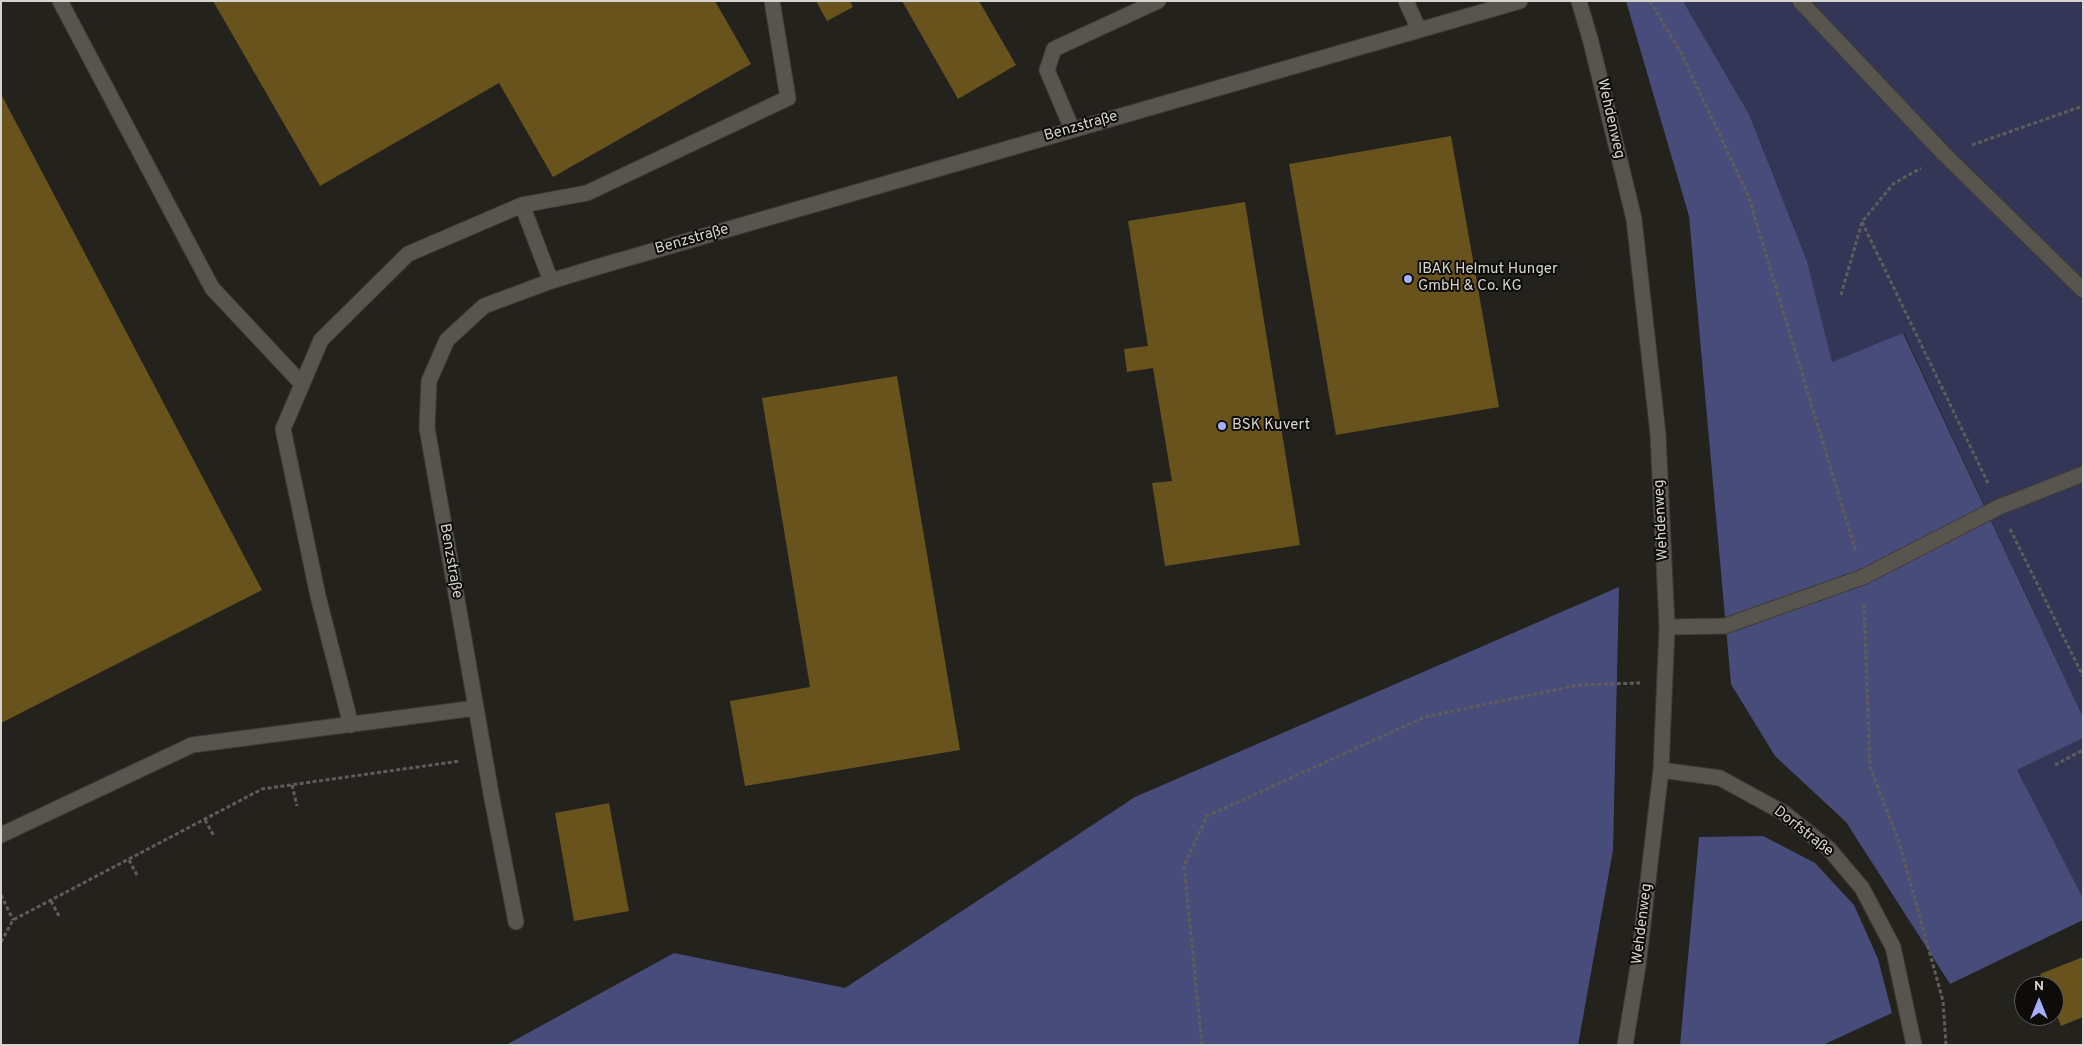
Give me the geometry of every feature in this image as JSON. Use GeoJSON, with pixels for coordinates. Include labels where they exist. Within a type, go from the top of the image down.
{"type":"FeatureCollection","features":[{"type":"Feature","properties":{"kind":"street"},"geometry":{"type":"LineString","coordinates":[[60,1],[212,288],[302,384]]}},
{"type":"Feature","properties":{"kind":"street"},"geometry":{"type":"LineString","coordinates":[[351,725],[318,596],[283,429],[321,340],[408,254],[522,205],[588,193],[788,98],[772,1]]}},
{"type":"Feature","properties":{"kind":"street"},"geometry":{"type":"LineString","coordinates":[[1072,129],[1047,70],[1054,49],[1158,1]]}},
{"type":"Feature","properties":{"kind":"street"},"geometry":{"type":"LineString","coordinates":[[1406,1],[1419,30]]}},
{"type":"Feature","properties":{"kind":"street","name":"Benzstraße"},"geometry":{"type":"LineString","coordinates":[[516,922],[427,428],[429,381],[447,340],[484,306],[551,281],[1520,1]]}},
{"type":"Feature","properties":{"kind":"street","name":"Wehdenweg"},"geometry":{"type":"LineString","coordinates":[[1579,1],[1591,42],[1634,219],[1658,434],[1667,627],[1661,770],[1638,966],[1625,1045]]}},
{"type":"Feature","properties":{"kind":"street"},"geometry":{"type":"LineString","coordinates":[[1800,1],[1944,154],[2083,290]]}},
{"type":"Feature","properties":{"kind":"street"},"geometry":{"type":"LineString","coordinates":[[522,205],[551,281]]}},
{"type":"Feature","properties":{"kind":"street"},"geometry":{"type":"LineString","coordinates":[[1667,627],[1725,626],[1864,578],[1999,507],[2083,474]]}},
{"type":"Feature","properties":{"kind":"street"},"geometry":{"type":"LineString","coordinates":[[1,835],[192,745],[476,708]]}},
{"type":"Feature","properties":{"kind":"street","name":"Dorfstraße"},"geometry":{"type":"LineString","coordinates":[[1661,770],[1720,778],[1784,813],[1829,849],[1862,888],[1893,947],[1914,1045]]}},
{"type":"Feature","properties":{"kind":"path"},"geometry":{"type":"LineString","coordinates":[[1650,1],[1680,50],[1748,195],[1864,578],[1870,767],[1899,842],[1938,983],[1943,1002],[1946,1045]]}},
{"type":"Feature","properties":{"kind":"path"},"geometry":{"type":"LineString","coordinates":[[1841,295],[1862,222],[1893,184],[1944,154],[2083,106]]}},
{"type":"Feature","properties":{"kind":"path"},"geometry":{"type":"LineString","coordinates":[[1862,222],[1999,507],[2083,676]]}},
{"type":"Feature","properties":{"kind":"path"},"geometry":{"type":"LineString","coordinates":[[1202,1045],[1184,866],[1207,816],[1425,717],[1578,685],[1666,682]]}},
{"type":"Feature","properties":{"kind":"path"},"geometry":{"type":"LineString","coordinates":[[2055,765],[2083,750]]}},
{"type":"Feature","properties":{"kind":"path"},"geometry":{"type":"LineString","coordinates":[[1,942],[13,920],[262,789],[485,758]]}},
{"type":"Feature","properties":{"kind":"path"},"geometry":{"type":"LineString","coordinates":[[292,785],[298,806]]}},
{"type":"Feature","properties":{"kind":"path"},"geometry":{"type":"LineString","coordinates":[[205,820],[214,836]]}},
{"type":"Feature","properties":{"kind":"path"},"geometry":{"type":"LineString","coordinates":[[128,860],[137,875]]}},
{"type":"Feature","properties":{"kind":"path"},"geometry":{"type":"LineString","coordinates":[[1,895],[13,920]]}},
{"type":"Feature","properties":{"kind":"path"},"geometry":{"type":"LineString","coordinates":[[51,901],[59,916]]}},
{"type":"Feature","properties":{"kind":"shaded area"},"geometry":{"type":"Polygon","coordinates":[[[1626,1],[1683,1],[1749,114],[1807,261],[1832,362],[1903,333],[2083,717],[2083,738],[2017,770],[2083,898],[2083,920],[1950,984],[1846,822],[1775,756],[1731,684],[1689,216],[1626,1]]]}},
{"type":"Feature","properties":{"kind":"shaded area"},"geometry":{"type":"Polygon","coordinates":[[[1683,1],[2083,1],[2083,717],[1904,333],[1832,363],[1807,261],[1749,114],[1683,1]]]}},
{"type":"Feature","properties":{"kind":"shaded area"},"geometry":{"type":"Polygon","coordinates":[[[1619,587],[1613,850],[1578,1045],[506,1045],[674,953],[845,988],[1135,797],[1619,587]]]}},
{"type":"Feature","properties":{"kind":"shaded area"},"geometry":{"type":"Polygon","coordinates":[[[2083,738],[2083,898],[2016,770],[2083,738]]]}},
{"type":"Feature","properties":{"kind":"shaded area"},"geometry":{"type":"Polygon","coordinates":[[[1763,836],[1815,863],[1854,905],[1878,959],[1892,1013],[1823,1045],[1680,1045],[1699,837],[1763,836]]]}},
{"type":"Feature","properties":{"kind":"building"},"geometry":{"type":"Polygon","coordinates":[[[213,1],[715,1],[751,64],[553,177],[499,83],[320,186],[213,1]]]}},
{"type":"Feature","properties":{"kind":"building"},"geometry":{"type":"Polygon","coordinates":[[[816,1],[850,1],[853,7],[827,21],[816,1]]]}},
{"type":"Feature","properties":{"kind":"building"},"geometry":{"type":"Polygon","coordinates":[[[902,1],[979,1],[1016,65],[958,99],[902,1]]]}},
{"type":"Feature","properties":{"kind":"building"},"geometry":{"type":"Polygon","coordinates":[[[1,94],[262,590],[1,723],[1,94]]]}},
{"type":"Feature","properties":{"kind":"building"},"geometry":{"type":"Polygon","coordinates":[[[1451,136],[1499,407],[1336,435],[1289,164],[1451,136]]]}},
{"type":"Feature","properties":{"kind":"building","name":"BSK Kuvert"},"geometry":{"type":"Polygon","coordinates":[[[1245,202],[1300,545],[1165,566],[1152,483],[1172,481],[1153,368],[1127,372],[1124,349],[1148,346],[1128,221],[1245,202]]]}},
{"type":"Feature","properties":{"kind":"building"},"geometry":{"type":"Polygon","coordinates":[[[897,376],[960,750],[745,786],[730,701],[810,687],[762,398],[897,376]]]}},
{"type":"Feature","properties":{"kind":"building"},"geometry":{"type":"Polygon","coordinates":[[[609,803],[629,911],[574,921],[555,813],[609,803]]]}},
{"type":"Feature","properties":{"kind":"building"},"geometry":{"type":"Polygon","coordinates":[[[2083,957],[2083,1017],[2064,1025],[2064,976],[2041,976],[2040,974],[2083,957]]]}},
{"type":"Feature","properties":{"kind":"place","name":"IBAK Helmut Hunger GmbH & Co. KG"},"geometry":{"type":"Point","coordinates":[1408,279]}},
{"type":"Feature","properties":{"kind":"place","name":"BSK Kuvert"},"geometry":{"type":"Point","coordinates":[1222,426]}}]}
